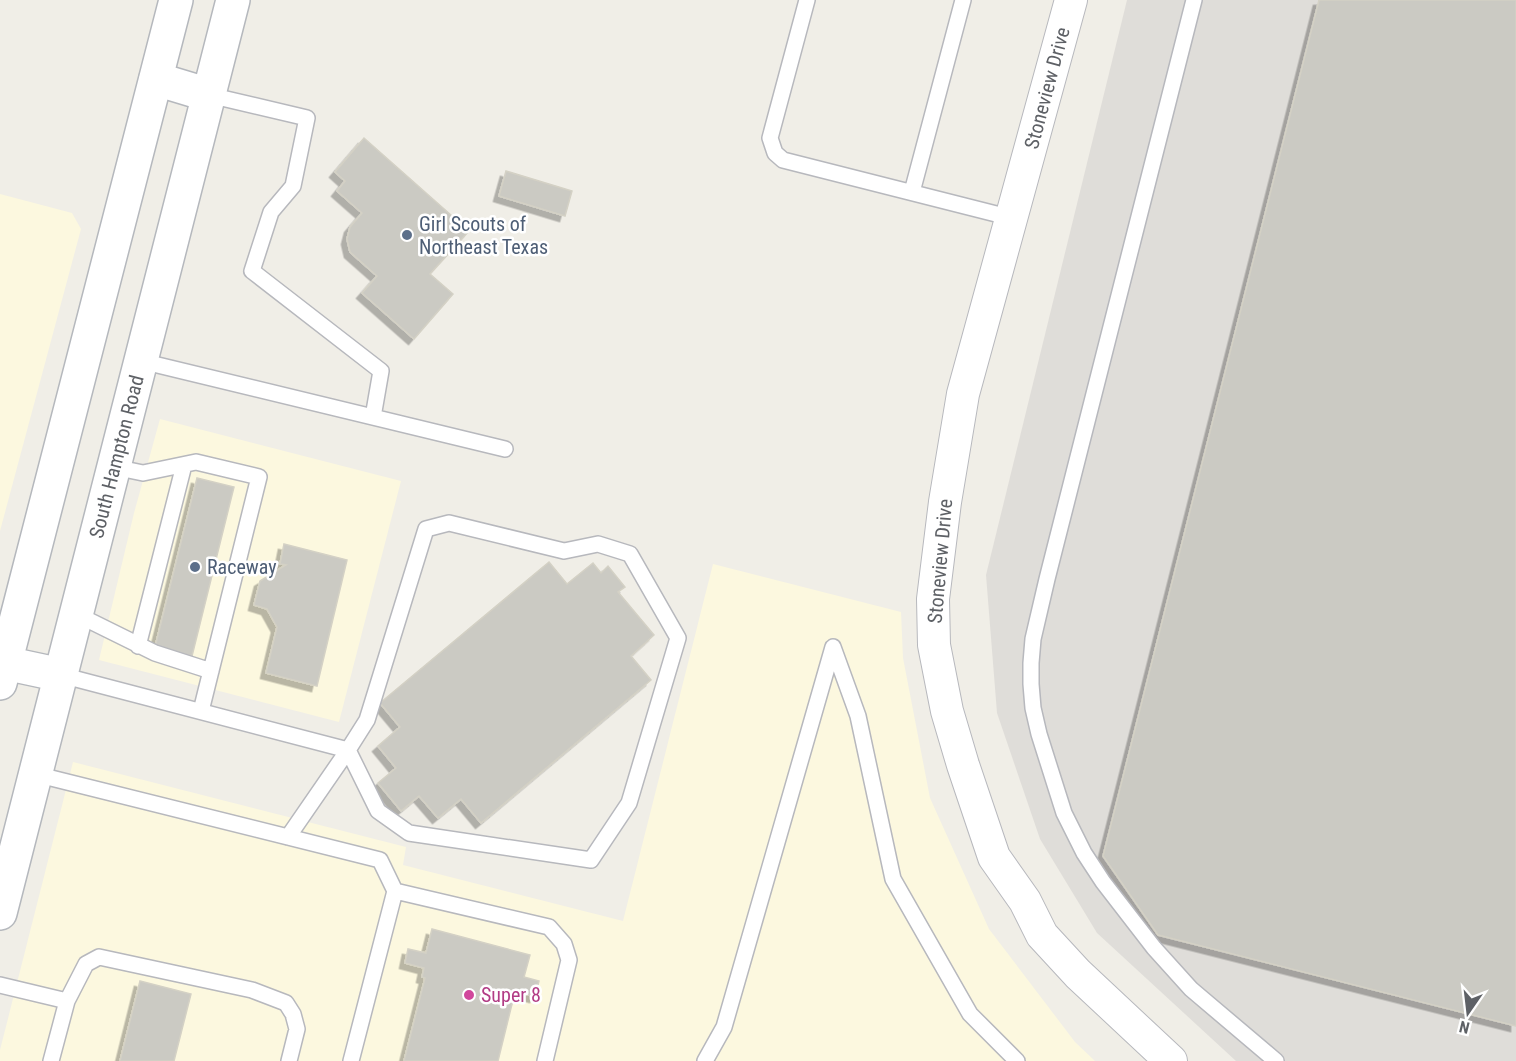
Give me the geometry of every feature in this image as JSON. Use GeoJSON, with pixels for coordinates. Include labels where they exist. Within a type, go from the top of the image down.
{"type":"FeatureCollection","features":[{"type":"Feature","properties":{"kind":"main road"},"geometry":{"type":"LineString","coordinates":[[61,675],[2,669],[176,0]]}},
{"type":"Feature","properties":{"kind":"main road","name":"South Hampton Road"},"geometry":{"type":"LineString","coordinates":[[0,913],[233,0]]}},
{"type":"Feature","properties":{"kind":"main road"},"geometry":{"type":"LineString","coordinates":[[156,79],[209,95]]}},
{"type":"Feature","properties":{"kind":"street","name":"Stoneview Drive"},"geometry":{"type":"LineString","coordinates":[[1071,0],[963,394],[945,502],[934,588],[934,645],[947,711],[994,857],[1025,901],[1042,935],[1078,974],[1172,1061]]}},
{"type":"Feature","properties":{"kind":"lane"},"geometry":{"type":"LineString","coordinates":[[807,0],[770,138],[775,153],[783,160],[1012,218]]}},
{"type":"Feature","properties":{"kind":"lane"},"geometry":{"type":"LineString","coordinates":[[912,192],[963,0]]}},
{"type":"Feature","properties":{"kind":"lane"},"geometry":{"type":"LineString","coordinates":[[1194,0],[1047,579],[1033,639],[1031,684],[1033,708],[1039,734],[1064,813],[1084,853],[1103,882],[1154,948],[1191,989],[1276,1061]]}},
{"type":"Feature","properties":{"kind":"lane"},"geometry":{"type":"LineString","coordinates":[[209,95],[307,118],[293,186],[271,212],[252,271],[381,371],[373,417]]}},
{"type":"Feature","properties":{"kind":"lane"},"geometry":{"type":"LineString","coordinates":[[141,361],[505,449]]}},
{"type":"Feature","properties":{"kind":"lane"},"geometry":{"type":"LineString","coordinates":[[114,467],[143,473],[196,462],[259,477],[201,711]]}},
{"type":"Feature","properties":{"kind":"lane"},"geometry":{"type":"LineString","coordinates":[[138,646],[184,465]]}},
{"type":"Feature","properties":{"kind":"lane"},"geometry":{"type":"LineString","coordinates":[[61,675],[348,750],[378,811],[409,833],[591,860],[629,803],[678,638],[630,554],[598,544],[564,551],[449,523],[426,529],[367,720],[348,750],[288,837]]}},
{"type":"Feature","properties":{"kind":"lane"},"geometry":{"type":"LineString","coordinates":[[76,614],[154,653],[211,671]]}},
{"type":"Feature","properties":{"kind":"lane"},"geometry":{"type":"LineString","coordinates":[[705,1061],[724,1027],[833,647],[858,716],[893,879],[970,1014],[1017,1061]]}},
{"type":"Feature","properties":{"kind":"lane"},"geometry":{"type":"LineString","coordinates":[[35,774],[380,860],[395,891],[351,1061]]}},
{"type":"Feature","properties":{"kind":"lane"},"geometry":{"type":"LineString","coordinates":[[395,891],[549,927],[557,935],[564,944],[569,960],[545,1061]]}},
{"type":"Feature","properties":{"kind":"lane"},"geometry":{"type":"LineString","coordinates":[[52,1061],[67,1001],[86,964],[99,957],[252,990],[286,1003],[293,1014],[297,1029],[289,1061]]}},
{"type":"Feature","properties":{"kind":"lane"},"geometry":{"type":"LineString","coordinates":[[0,986],[67,1001]]}},
{"type":"Feature","properties":{"kind":"shaded area"},"geometry":{"type":"Polygon","coordinates":[[[1127,0],[1516,0],[1516,1061],[1236,1061],[1097,933],[1040,839],[997,713],[986,575],[1127,0]]]}},
{"type":"Feature","properties":{"kind":"shaded area"},"geometry":{"type":"Polygon","coordinates":[[[0,194],[72,213],[81,229],[0,531],[0,194]]]}},
{"type":"Feature","properties":{"kind":"shaded area"},"geometry":{"type":"Polygon","coordinates":[[[160,419],[401,481],[339,722],[99,660],[134,513],[160,419]]]}},
{"type":"Feature","properties":{"kind":"shaded area"},"geometry":{"type":"Polygon","coordinates":[[[713,564],[901,612],[903,658],[930,798],[989,929],[1075,1042],[1095,1061],[0,1061],[0,1050],[73,762],[406,847],[403,865],[623,921],[713,564]]]}},
{"type":"Feature","properties":{"kind":"building"},"geometry":{"type":"Polygon","coordinates":[[[1319,0],[1516,0],[1516,1026],[1158,935],[1103,856],[1319,0]]]}},
{"type":"Feature","properties":{"kind":"building","name":"Girl Scouts of Northeast Texas"},"geometry":{"type":"Polygon","coordinates":[[[364,138],[469,231],[430,274],[453,294],[414,339],[362,293],[377,276],[350,252],[347,239],[350,227],[362,213],[337,191],[345,181],[335,172],[364,138]]]}},
{"type":"Feature","properties":{"kind":"building"},"geometry":{"type":"Polygon","coordinates":[[[506,171],[572,191],[565,216],[499,196],[506,171]]]}},
{"type":"Feature","properties":{"kind":"building","name":"Raceway"},"geometry":{"type":"Polygon","coordinates":[[[197,478],[234,487],[192,656],[155,647],[197,478]]]}},
{"type":"Feature","properties":{"kind":"building"},"geometry":{"type":"Polygon","coordinates":[[[284,544],[347,560],[317,686],[266,673],[277,627],[267,609],[254,605],[260,581],[286,565],[280,564],[284,544]]]}},
{"type":"Feature","properties":{"kind":"building"},"geometry":{"type":"Polygon","coordinates":[[[549,562],[567,584],[593,563],[601,573],[608,566],[625,587],[618,592],[654,635],[631,656],[651,680],[481,823],[461,799],[438,818],[419,796],[401,811],[378,783],[396,768],[378,746],[400,727],[380,703],[549,562]]]}},
{"type":"Feature","properties":{"kind":"building","name":"Super 8"},"geometry":{"type":"Polygon","coordinates":[[[432,929],[530,955],[524,977],[539,981],[535,997],[519,992],[516,1001],[513,1000],[498,1061],[404,1061],[425,978],[422,977],[424,968],[405,963],[408,949],[426,953],[432,929]]]}},
{"type":"Feature","properties":{"kind":"building"},"geometry":{"type":"Polygon","coordinates":[[[140,981],[191,994],[174,1061],[120,1061],[140,981]]]}},
{"type":"Feature","properties":{"kind":"place","name":"Girl Scouts of Northeast Texas"},"geometry":{"type":"Point","coordinates":[407,235]}},
{"type":"Feature","properties":{"kind":"place","name":"Raceway"},"geometry":{"type":"Point","coordinates":[195,567]}},
{"type":"Feature","properties":{"kind":"place","name":"Super 8"},"geometry":{"type":"Point","coordinates":[469,995]}}]}
